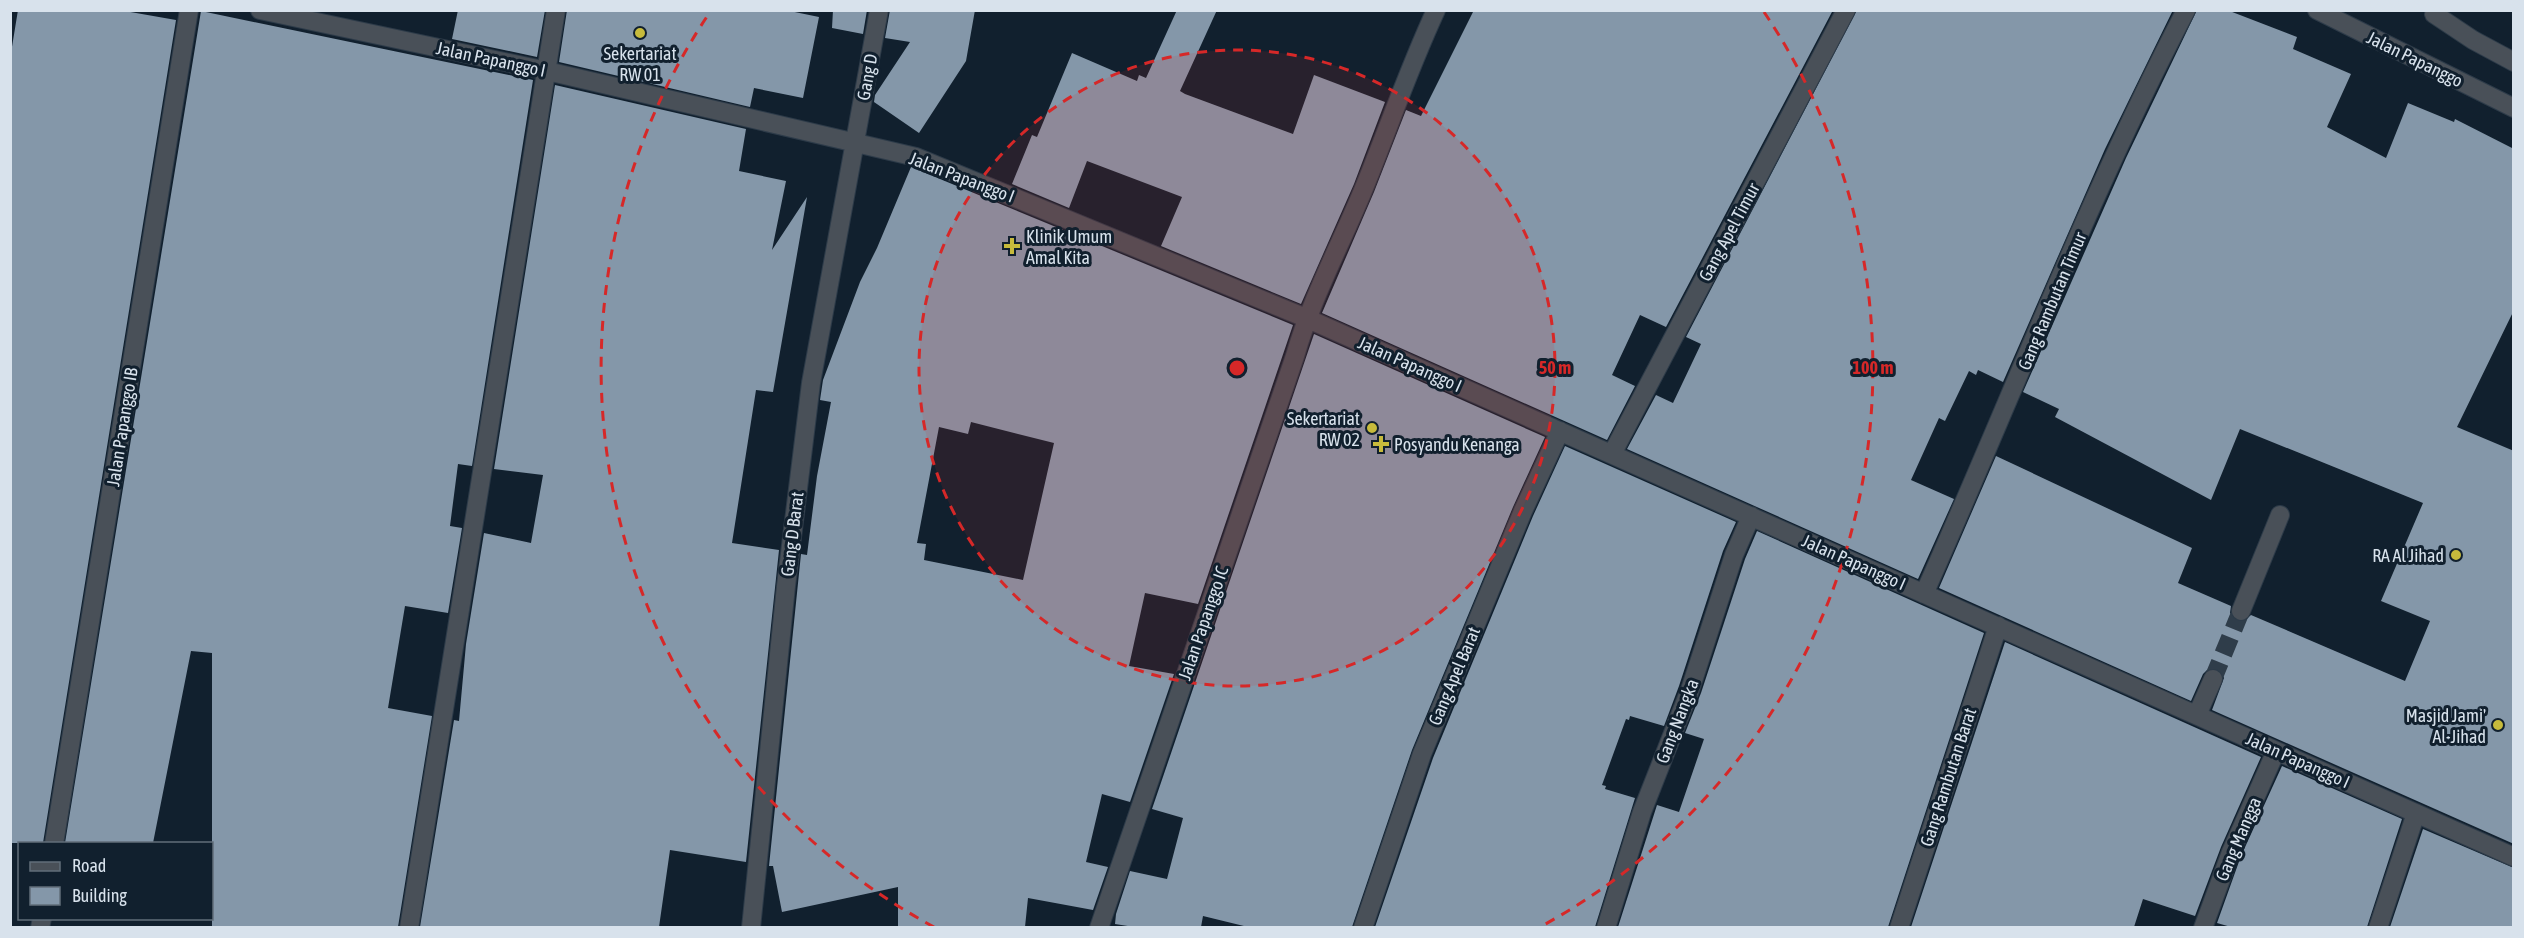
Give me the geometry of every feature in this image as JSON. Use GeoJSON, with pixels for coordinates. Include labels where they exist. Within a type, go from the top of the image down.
{"type":"FeatureCollection","features":[{"type":"Feature","properties":{"kind":"street","name":"Jalan Papanggo IB"},"geometry":{"type":"LineString","coordinates":[[54,842],[189,10]]}},
{"type":"Feature","properties":{"kind":"street","name":"Jalan Papanggo I"},"geometry":{"type":"LineString","coordinates":[[260,10],[547,71],[916,157],[1306,318],[2514,857]]}},
{"type":"Feature","properties":{"kind":"street"},"geometry":{"type":"LineString","coordinates":[[409,927],[556,10]]}},
{"type":"Feature","properties":{"kind":"street","name":"Gang D"},"geometry":{"type":"LineString","coordinates":[[855,142],[879,10]]}},
{"type":"Feature","properties":{"kind":"street","name":"Jalan Papanggo IC"},"geometry":{"type":"LineString","coordinates":[[1098,927],[1306,318],[1364,189],[1436,10]]}},
{"type":"Feature","properties":{"kind":"street","name":"Gang Apel Timur"},"geometry":{"type":"LineString","coordinates":[[1612,454],[1846,10]]}},
{"type":"Feature","properties":{"kind":"street","name":"Gang Rambutan Timur"},"geometry":{"type":"LineString","coordinates":[[1924,594],[2064,271],[2152,75],[2186,10]]}},
{"type":"Feature","properties":{"kind":"street","name":"Jalan Papanggo"},"geometry":{"type":"LineString","coordinates":[[2316,10],[2514,108]]}},
{"type":"Feature","properties":{"kind":"street"},"geometry":{"type":"LineString","coordinates":[[2434,14],[2473,40],[2514,62]]}},
{"type":"Feature","properties":{"kind":"street","name":"Gang D Barat"},"geometry":{"type":"LineString","coordinates":[[751,927],[786,586],[811,383],[855,142]]}},
{"type":"Feature","properties":{"kind":"street","name":"Gang Apel Barat"},"geometry":{"type":"LineString","coordinates":[[1363,927],[1422,754],[1523,511],[1560,431]]}},
{"type":"Feature","properties":{"kind":"street"},"geometry":{"type":"LineString","coordinates":[[2241,611],[2280,515]]}},
{"type":"Feature","properties":{"kind":"street","name":"Gang Nangka"},"geometry":{"type":"LineString","coordinates":[[1606,927],[1642,812],[1690,690],[1734,555],[1751,516]]}},
{"type":"Feature","properties":{"kind":"street","name":"Gang Rambutan Barat"},"geometry":{"type":"LineString","coordinates":[[1899,927],[1998,626]]}},
{"type":"Feature","properties":{"kind":"street"},"geometry":{"type":"LineString","coordinates":[[2196,715],[2213,679]]}},
{"type":"Feature","properties":{"kind":"street","name":"Gang Mangga"},"geometry":{"type":"LineString","coordinates":[[2203,927],[2231,852],[2276,751]]}},
{"type":"Feature","properties":{"kind":"street"},"geometry":{"type":"LineString","coordinates":[[2378,927],[2416,813]]}},
{"type":"Feature","properties":{"kind":"building"},"geometry":{"type":"Polygon","coordinates":[[[18,10],[119,10],[176,20],[43,842],[18,843],[10,843],[10,59],[18,10]]]}},
{"type":"Feature","properties":{"kind":"building"},"geometry":{"type":"Polygon","coordinates":[[[458,10],[545,10],[537,57],[452,39],[458,10]]]}},
{"type":"Feature","properties":{"kind":"building"},"geometry":{"type":"Polygon","coordinates":[[[567,10],[785,10],[819,17],[803,98],[754,88],[750,107],[559,62],[567,10]]]}},
{"type":"Feature","properties":{"kind":"building"},"geometry":{"type":"Polygon","coordinates":[[[833,10],[867,10],[863,34],[832,28],[833,10]]]}},
{"type":"Feature","properties":{"kind":"building"},"geometry":{"type":"Polygon","coordinates":[[[890,10],[975,10],[966,61],[919,133],[874,102],[875,95],[910,42],[885,38],[890,10]]]}},
{"type":"Feature","properties":{"kind":"building"},"geometry":{"type":"Polygon","coordinates":[[[1177,10],[1217,10],[1180,91],[1185,94],[1293,134],[1314,75],[1385,102],[1354,184],[1301,304],[1161,246],[1182,197],[1087,161],[1069,208],[1012,184],[1032,135],[1037,137],[1072,53],[1137,81],[1139,75],[1146,78],[1177,10]]]}},
{"type":"Feature","properties":{"kind":"building"},"geometry":{"type":"Polygon","coordinates":[[[1474,10],[1833,10],[1666,327],[1640,315],[1612,375],[1635,386],[1607,440],[1322,313],[1406,110],[1421,116],[1474,10]]]}},
{"type":"Feature","properties":{"kind":"building"},"geometry":{"type":"Polygon","coordinates":[[[1857,10],[2173,10],[2105,149],[2003,382],[1978,370],[1976,375],[1969,371],[1945,421],[1939,418],[1911,480],[1954,499],[1918,579],[1627,449],[1656,395],[1673,403],[1701,344],[1686,337],[1857,10]]]}},
{"type":"Feature","properties":{"kind":"building"},"geometry":{"type":"Polygon","coordinates":[[[2197,10],[2227,10],[2297,37],[2293,49],[2351,74],[2327,127],[2386,158],[2408,103],[2454,122],[2455,119],[2514,149],[2514,310],[2457,427],[2514,451],[2514,844],[2212,710],[2224,678],[2217,669],[2207,670],[2203,674],[2191,701],[1939,588],[1996,456],[2192,548],[2178,583],[2231,606],[2230,613],[2236,621],[2243,622],[2251,615],[2405,681],[2430,621],[2381,601],[2423,503],[2240,429],[2211,500],[2055,417],[2059,409],[2023,392],[2126,158],[2197,10]]]}},
{"type":"Feature","properties":{"kind":"building"},"geometry":{"type":"Polygon","coordinates":[[[201,11],[533,80],[472,466],[458,464],[450,526],[462,528],[448,613],[405,606],[388,708],[432,716],[398,927],[212,927],[212,653],[191,651],[153,842],[65,842],[201,11]]]}},
{"type":"Feature","properties":{"kind":"building"},"geometry":{"type":"Polygon","coordinates":[[[555,85],[746,129],[739,171],[786,181],[772,250],[807,197],[773,392],[756,390],[732,543],[779,550],[746,862],[670,850],[659,927],[420,927],[454,720],[459,721],[466,644],[484,533],[531,543],[543,475],[494,469],[555,85]]]}},
{"type":"Feature","properties":{"kind":"building"},"geometry":{"type":"Polygon","coordinates":[[[911,167],[1293,325],[1198,604],[1145,593],[1129,666],[1174,674],[1130,802],[1102,794],[1086,862],[1108,867],[1093,910],[1028,898],[1025,927],[898,927],[898,887],[782,912],[773,866],[769,866],[801,554],[807,555],[817,476],[831,402],[820,400],[823,380],[860,282],[911,167]],[[971,422],[968,434],[939,427],[917,543],[926,544],[924,560],[1023,580],[1054,443],[971,422]]]}},
{"type":"Feature","properties":{"kind":"building"},"geometry":{"type":"Polygon","coordinates":[[[1314,334],[1545,437],[1513,507],[1412,750],[1352,927],[1248,927],[1203,916],[1201,927],[1134,927],[1115,924],[1130,871],[1167,879],[1183,818],[1152,809],[1314,334]]]}},
{"type":"Feature","properties":{"kind":"building"},"geometry":{"type":"Polygon","coordinates":[[[1565,446],[1736,522],[1723,551],[1664,726],[1630,716],[1629,720],[1626,719],[1602,785],[1606,786],[1605,789],[1635,798],[1595,927],[1375,927],[1433,758],[1533,516],[1565,446]]]}},
{"type":"Feature","properties":{"kind":"building"},"geometry":{"type":"Polygon","coordinates":[[[1757,531],[1984,633],[1888,927],[1618,927],[1657,805],[1679,812],[1704,739],[1685,733],[1701,693],[1745,559],[1757,531]]]}},
{"type":"Feature","properties":{"kind":"building"},"geometry":{"type":"Polygon","coordinates":[[[2005,642],[2261,757],[2221,847],[2195,916],[2143,899],[2134,927],[1911,927],[2005,642]]]}},
{"type":"Feature","properties":{"kind":"building"},"geometry":{"type":"Polygon","coordinates":[[[2282,766],[2402,819],[2367,927],[2231,927],[2217,923],[2241,856],[2282,766]]]}},
{"type":"Feature","properties":{"kind":"building"},"geometry":{"type":"Polygon","coordinates":[[[2423,829],[2514,868],[2514,927],[2390,927],[2423,829]]]}},
{"type":"Feature","properties":{"kind":"tunnel"},"geometry":{"type":"LineString","coordinates":[[2213,679],[2241,611]]}},
{"type":"Feature","properties":{"kind":"place","name":"Sekertariat RW 01"},"geometry":{"type":"Point","coordinates":[640,33]}},
{"type":"Feature","properties":{"kind":"place","name":"Klinik Umum Amal Kita"},"geometry":{"type":"Point","coordinates":[1012,246]}},
{"type":"Feature","properties":{"kind":"place","name":"Sekertariat RW 02"},"geometry":{"type":"Point","coordinates":[1372,428]}},
{"type":"Feature","properties":{"kind":"place","name":"Posyandu Kenanga"},"geometry":{"type":"Point","coordinates":[1381,444]}},
{"type":"Feature","properties":{"kind":"place","name":"RA Al Jihad"},"geometry":{"type":"Point","coordinates":[2456,555]}},
{"type":"Feature","properties":{"kind":"place","name":"Masjid Jami' Al-Jihad"},"geometry":{"type":"Point","coordinates":[2498,725]}}]}
